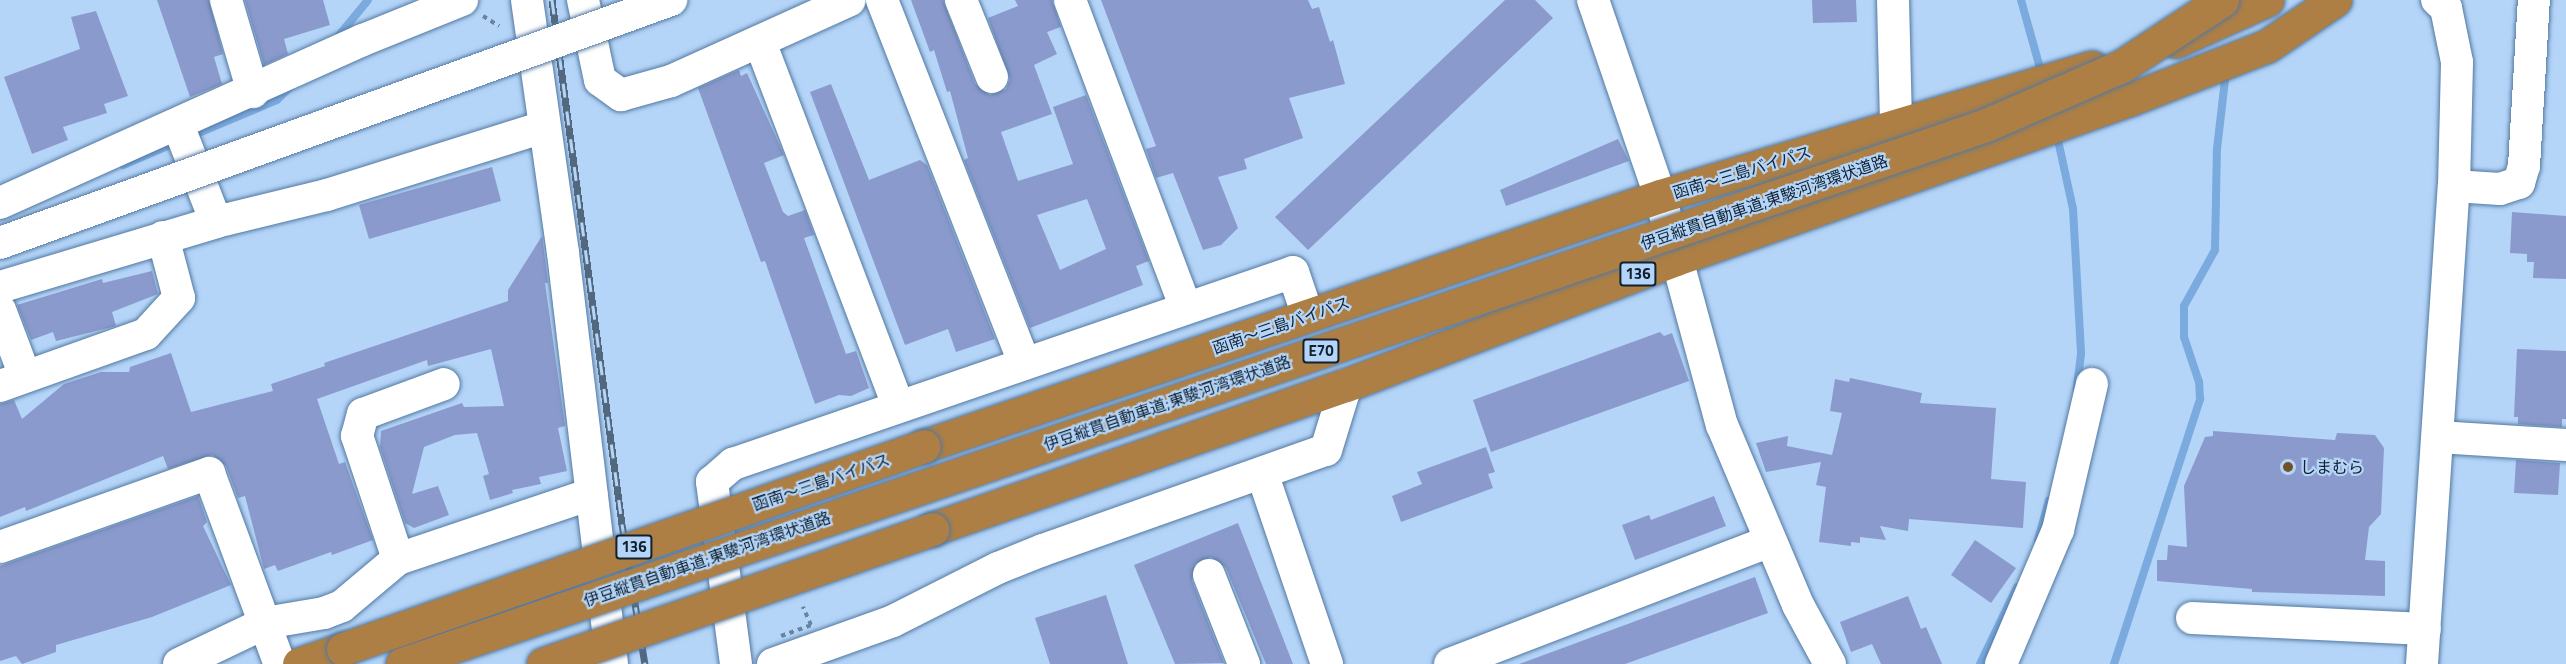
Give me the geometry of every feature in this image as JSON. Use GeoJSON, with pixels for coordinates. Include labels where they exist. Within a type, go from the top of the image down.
{"type":"FeatureCollection","features":[{"type":"Feature","properties":{"kind":"highway","name":"伊豆縦貫自動車道;東駿河湾環状道路"},"geometry":{"type":"LineString","coordinates":[[402,664],[1976,129],[2122,66],[2222,0]]}},
{"type":"Feature","properties":{"kind":"highway","name":"函南～三島バイパス"},"geometry":{"type":"LineString","coordinates":[[289,663],[343,649],[924,446],[1660,196],[2165,45],[2267,0]]}},
{"type":"Feature","properties":{"kind":"highway","name":"136"},"geometry":{"type":"LineString","coordinates":[[543,664],[1346,385],[1676,260],[2131,99],[2267,46],[2335,0]]}},
{"type":"Feature","properties":{"kind":"street"},"geometry":{"type":"LineString","coordinates":[[226,0],[253,92]]}},
{"type":"Feature","properties":{"kind":"street"},"geometry":{"type":"LineString","coordinates":[[0,203],[253,92],[363,40],[462,0]]}},
{"type":"Feature","properties":{"kind":"street"},"geometry":{"type":"LineString","coordinates":[[527,0],[612,664]]}},
{"type":"Feature","properties":{"kind":"street"},"geometry":{"type":"LineString","coordinates":[[583,0],[600,80],[621,95],[644,92],[850,0]]}},
{"type":"Feature","properties":{"kind":"street"},"geometry":{"type":"LineString","coordinates":[[0,243],[670,0]]}},
{"type":"Feature","properties":{"kind":"street"},"geometry":{"type":"LineString","coordinates":[[882,0],[1024,363]]}},
{"type":"Feature","properties":{"kind":"street"},"geometry":{"type":"LineString","coordinates":[[961,0],[992,77]]}},
{"type":"Feature","properties":{"kind":"street"},"geometry":{"type":"LineString","coordinates":[[1070,0],[1186,308]]}},
{"type":"Feature","properties":{"kind":"street"},"geometry":{"type":"LineString","coordinates":[[1593,0],[1660,196],[1722,425],[1770,541],[1830,664]]}},
{"type":"Feature","properties":{"kind":"street"},"geometry":{"type":"LineString","coordinates":[[1893,0],[1896,126]]}},
{"type":"Feature","properties":{"kind":"street"},"geometry":{"type":"LineString","coordinates":[[2422,664],[2454,186],[2457,62],[2446,8],[2437,0]]}},
{"type":"Feature","properties":{"kind":"street"},"geometry":{"type":"LineString","coordinates":[[2454,186],[2500,189],[2519,183],[2524,166],[2534,0]]}},
{"type":"Feature","properties":{"kind":"street"},"geometry":{"type":"LineString","coordinates":[[760,42],[898,405]]}},
{"type":"Feature","properties":{"kind":"street"},"geometry":{"type":"LineString","coordinates":[[178,125],[216,222]]}},
{"type":"Feature","properties":{"kind":"street"},"geometry":{"type":"LineString","coordinates":[[0,287],[216,222],[327,195],[544,127]]}},
{"type":"Feature","properties":{"kind":"street"},"geometry":{"type":"LineString","coordinates":[[0,310],[13,381],[146,334],[179,298],[163,237]]}},
{"type":"Feature","properties":{"kind":"street"},"geometry":{"type":"LineString","coordinates":[[736,664],[712,483],[733,464],[898,405],[1293,272],[1308,316]]}},
{"type":"Feature","properties":{"kind":"street"},"geometry":{"type":"LineString","coordinates":[[398,559],[357,436],[363,414],[444,384]]}},
{"type":"Feature","properties":{"kind":"street"},"geometry":{"type":"LineString","coordinates":[[2001,664],[2058,530],[2092,384]]}},
{"type":"Feature","properties":{"kind":"street"},"geometry":{"type":"LineString","coordinates":[[777,650],[892,621],[1034,554],[1326,450],[1346,385]]}},
{"type":"Feature","properties":{"kind":"street"},"geometry":{"type":"LineString","coordinates":[[2438,437],[2566,445]]}},
{"type":"Feature","properties":{"kind":"street"},"geometry":{"type":"LineString","coordinates":[[0,547],[209,473],[265,622],[289,663]]}},
{"type":"Feature","properties":{"kind":"street"},"geometry":{"type":"LineString","coordinates":[[1262,473],[1327,664]]}},
{"type":"Feature","properties":{"kind":"street"},"geometry":{"type":"LineString","coordinates":[[179,664],[265,622],[324,613],[342,606],[398,559],[591,494]]}},
{"type":"Feature","properties":{"kind":"street"},"geometry":{"type":"LineString","coordinates":[[1450,664],[1770,541]]}},
{"type":"Feature","properties":{"kind":"street"},"geometry":{"type":"LineString","coordinates":[[1209,575],[1244,664]]}},
{"type":"Feature","properties":{"kind":"street"},"geometry":{"type":"LineString","coordinates":[[2192,618],[2425,629]]}},
{"type":"Feature","properties":{"kind":"path"},"geometry":{"type":"LineString","coordinates":[[777,650],[811,625],[804,606],[794,610]]}},
{"type":"Feature","properties":{"kind":"building"},"geometry":{"type":"Polygon","coordinates":[[[157,0],[209,0],[223,54],[214,57],[222,84],[190,97],[157,0]]]}},
{"type":"Feature","properties":{"kind":"building"},"geometry":{"type":"Polygon","coordinates":[[[245,0],[323,0],[330,25],[284,39],[288,54],[264,65],[245,0]]]}},
{"type":"Feature","properties":{"kind":"building"},"geometry":{"type":"Polygon","coordinates":[[[911,0],[943,0],[975,84],[990,95],[1006,89],[1010,79],[988,18],[1018,6],[1015,0],[1052,0],[1061,27],[1047,32],[1057,54],[1034,65],[1052,114],[1001,132],[1018,181],[1073,164],[1053,107],[1086,95],[1149,261],[1136,266],[1143,285],[1030,328],[964,160],[968,158],[950,91],[947,92],[934,50],[930,52],[911,0]],[[1087,199],[1037,215],[1060,270],[1106,249],[1087,199]]]}},
{"type":"Feature","properties":{"kind":"building"},"geometry":{"type":"Polygon","coordinates":[[[1101,0],[1308,0],[1312,9],[1319,7],[1330,42],[1333,40],[1345,84],[1289,98],[1303,138],[1244,159],[1247,169],[1218,177],[1238,228],[1221,245],[1203,250],[1173,173],[1156,178],[1146,149],[1156,146],[1101,0]]]}},
{"type":"Feature","properties":{"kind":"building"},"geometry":{"type":"Polygon","coordinates":[[[1505,0],[1535,0],[1553,18],[1308,250],[1275,217],[1505,0]]]}},
{"type":"Feature","properties":{"kind":"building"},"geometry":{"type":"Polygon","coordinates":[[[1812,0],[1856,0],[1857,22],[1813,23],[1812,0]]]}},
{"type":"Feature","properties":{"kind":"building"},"geometry":{"type":"Polygon","coordinates":[[[96,11],[128,96],[104,104],[107,113],[63,127],[68,140],[32,154],[4,77],[80,49],[71,17],[96,11]]]}},
{"type":"Feature","properties":{"kind":"building"},"geometry":{"type":"Polygon","coordinates":[[[739,70],[741,76],[747,73],[784,155],[764,163],[783,212],[788,216],[805,210],[814,235],[804,238],[846,354],[856,351],[869,388],[851,396],[839,395],[815,404],[765,261],[761,262],[698,88],[739,70]]]}},
{"type":"Feature","properties":{"kind":"building"},"geometry":{"type":"Polygon","coordinates":[[[831,84],[869,180],[920,160],[927,165],[995,339],[956,352],[948,329],[905,345],[810,92],[831,84]]]}},
{"type":"Feature","properties":{"kind":"building"},"geometry":{"type":"Polygon","coordinates":[[[1618,139],[1629,161],[1506,206],[1500,190],[1618,139]]]}},
{"type":"Feature","properties":{"kind":"building"},"geometry":{"type":"Polygon","coordinates":[[[492,167],[501,201],[369,239],[359,205],[492,167]]]}},
{"type":"Feature","properties":{"kind":"building"},"geometry":{"type":"Polygon","coordinates":[[[2512,212],[2566,216],[2566,279],[2533,278],[2534,262],[2527,262],[2527,254],[2510,253],[2512,212]]]}},
{"type":"Feature","properties":{"kind":"building"},"geometry":{"type":"Polygon","coordinates":[[[542,236],[548,283],[545,283],[565,426],[558,428],[567,471],[539,477],[541,484],[512,490],[513,493],[490,500],[483,476],[489,474],[477,433],[455,435],[424,447],[412,494],[438,486],[449,515],[414,528],[405,523],[380,447],[381,431],[462,403],[464,407],[504,406],[491,349],[428,366],[427,360],[317,399],[339,464],[345,462],[373,540],[332,555],[331,552],[278,571],[275,565],[264,569],[245,496],[238,498],[226,466],[212,455],[168,469],[163,456],[26,511],[25,507],[0,517],[0,404],[14,400],[22,419],[64,384],[101,372],[129,372],[130,367],[171,353],[191,412],[273,391],[271,384],[325,366],[324,363],[508,301],[508,290],[542,236]]]}},
{"type":"Feature","properties":{"kind":"building"},"geometry":{"type":"Polygon","coordinates":[[[152,271],[158,294],[112,312],[116,326],[56,341],[53,332],[31,340],[17,305],[102,279],[103,283],[152,271]]]}},
{"type":"Feature","properties":{"kind":"building"},"geometry":{"type":"Polygon","coordinates":[[[1660,332],[1664,336],[1672,333],[1689,381],[1491,452],[1473,400],[1660,332]]]}},
{"type":"Feature","properties":{"kind":"building"},"geometry":{"type":"Polygon","coordinates":[[[2517,349],[2566,351],[2566,419],[2562,419],[2562,427],[2518,424],[2518,417],[2514,417],[2517,349]]]}},
{"type":"Feature","properties":{"kind":"building"},"geometry":{"type":"Polygon","coordinates":[[[1850,378],[1922,393],[1920,403],[1996,408],[1991,479],[2026,482],[2023,528],[1909,519],[1908,531],[1880,526],[1886,540],[1860,537],[1860,543],[1851,542],[1851,546],[1819,542],[1826,487],[1816,485],[1821,462],[1766,472],[1756,443],[1788,436],[1787,446],[1832,455],[1842,413],[1830,411],[1835,379],[1849,382],[1850,378]]]}},
{"type":"Feature","properties":{"kind":"building","name":"しまむら"},"geometry":{"type":"Polygon","coordinates":[[[2213,431],[2335,440],[2337,433],[2375,435],[2384,448],[2381,514],[2369,527],[2365,560],[2385,561],[2385,596],[2252,592],[2252,589],[2157,581],[2157,560],[2167,560],[2168,545],[2187,547],[2184,486],[2205,437],[2213,436],[2213,431]]]}},
{"type":"Feature","properties":{"kind":"building"},"geometry":{"type":"Polygon","coordinates":[[[1486,447],[1495,472],[1488,474],[1493,488],[1401,522],[1392,496],[1422,484],[1417,472],[1486,447]]]}},
{"type":"Feature","properties":{"kind":"building"},"geometry":{"type":"Polygon","coordinates":[[[2516,460],[2560,463],[2558,495],[2514,493],[2516,460]]]}},
{"type":"Feature","properties":{"kind":"building"},"geometry":{"type":"Polygon","coordinates":[[[198,496],[207,522],[203,526],[231,585],[152,617],[56,645],[56,652],[22,664],[16,656],[0,661],[0,566],[198,496]]]}},
{"type":"Feature","properties":{"kind":"building"},"geometry":{"type":"Polygon","coordinates":[[[1714,496],[1726,526],[1635,560],[1622,525],[1649,515],[1651,520],[1714,496]]]}},
{"type":"Feature","properties":{"kind":"building"},"geometry":{"type":"Polygon","coordinates":[[[1238,523],[1293,664],[1266,664],[1226,568],[1211,557],[1195,564],[1192,581],[1224,663],[1175,664],[1134,565],[1238,523]]]}},
{"type":"Feature","properties":{"kind":"building"},"geometry":{"type":"Polygon","coordinates":[[[1975,540],[2016,568],[1991,603],[1951,575],[1975,540]]]}},
{"type":"Feature","properties":{"kind":"building"},"geometry":{"type":"Polygon","coordinates":[[[1755,577],[1768,613],[1625,664],[1519,664],[1755,577]]]}},
{"type":"Feature","properties":{"kind":"building"},"geometry":{"type":"Polygon","coordinates":[[[1106,595],[1128,664],[1050,664],[1035,618],[1106,595]]]}},
{"type":"Feature","properties":{"kind":"building"},"geometry":{"type":"Polygon","coordinates":[[[1908,596],[1921,629],[1926,627],[1942,664],[1881,664],[1872,644],[1851,652],[1840,622],[1908,596]]]}},
{"type":"Feature","properties":{"kind":"waterway"},"geometry":{"type":"LineString","coordinates":[[336,39],[368,0]]}},
{"type":"Feature","properties":{"kind":"waterway"},"geometry":{"type":"LineString","coordinates":[[2021,0],[2042,75]]}},
{"type":"Feature","properties":{"kind":"waterway"},"geometry":{"type":"LineString","coordinates":[[2114,664],[2200,399],[2199,382],[2184,337],[2184,306],[2215,250],[2217,149],[2226,71]]}},
{"type":"Feature","properties":{"kind":"waterway"},"geometry":{"type":"LineString","coordinates":[[189,137],[277,100],[292,85]]}},
{"type":"Feature","properties":{"kind":"waterway"},"geometry":{"type":"LineString","coordinates":[[2056,131],[2073,209],[2081,354],[2077,389]]}},
{"type":"Feature","properties":{"kind":"waterway"},"geometry":{"type":"LineString","coordinates":[[123,165],[177,142]]}},
{"type":"Feature","properties":{"kind":"waterway"},"geometry":{"type":"LineString","coordinates":[[2038,540],[2049,500]]}},
{"type":"Feature","properties":{"kind":"waterway"},"geometry":{"type":"LineString","coordinates":[[1980,664],[2017,587]]}},
{"type":"Feature","properties":{"kind":"railway"},"geometry":{"type":"LineString","coordinates":[[552,0],[622,524],[645,664]]}},
{"type":"Feature","properties":{"kind":"place","name":"しまむら"},"geometry":{"type":"Point","coordinates":[2288,467]}}]}
